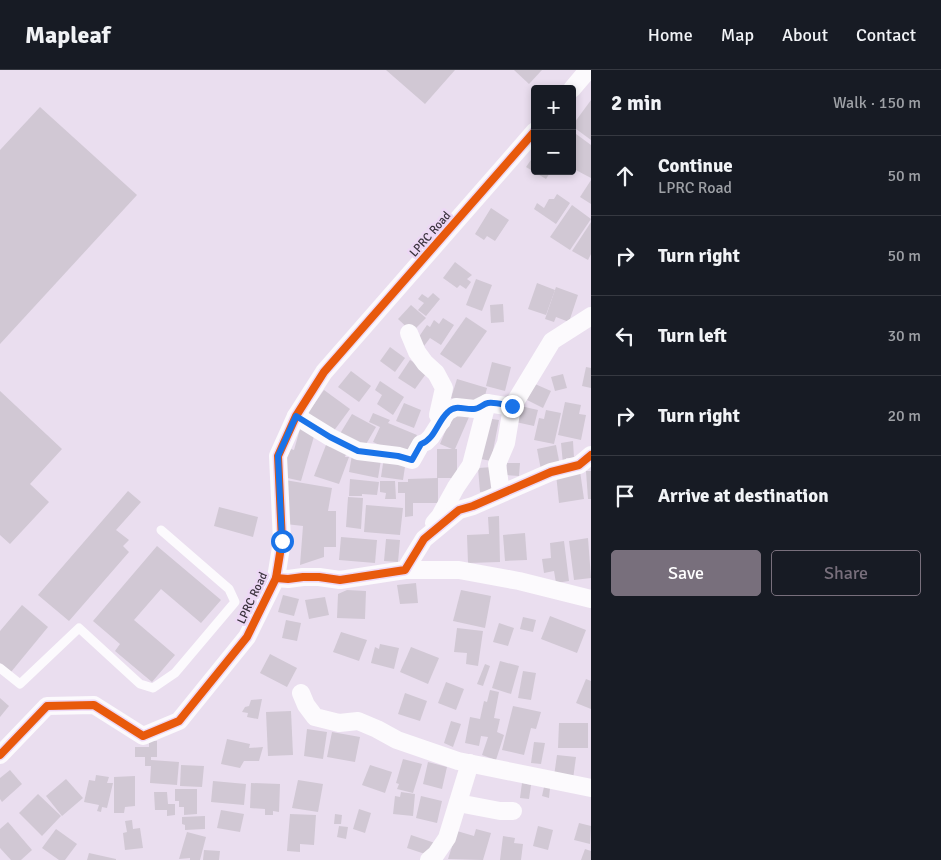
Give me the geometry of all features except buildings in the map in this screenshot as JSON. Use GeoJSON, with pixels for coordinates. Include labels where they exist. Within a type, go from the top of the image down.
{"type":"FeatureCollection","features":[{"type":"Feature","properties":{"kind":"street"},"geometry":{"type":"LineString","coordinates":[[575,85],[588,70]]}},
{"type":"Feature","properties":{"kind":"street","name":"LPRC Road"},"geometry":{"type":"LineString","coordinates":[[0,755],[47,706],[94,705],[143,736],[179,721],[247,637],[276,578],[282,541],[278,456],[296,416],[324,372],[531,136]]}},
{"type":"Feature","properties":{"kind":"street"},"geometry":{"type":"LineString","coordinates":[[501,493],[498,464],[506,442],[512,406],[552,341],[591,316]]}},
{"type":"Feature","properties":{"kind":"street"},"geometry":{"type":"LineString","coordinates":[[408,333],[421,358],[436,373],[444,388],[438,416],[442,421]]}},
{"type":"Feature","properties":{"kind":"street"},"geometry":{"type":"LineString","coordinates":[[296,416],[330,437],[358,451],[398,456],[412,460],[421,444],[431,438],[436,427],[447,412],[456,407],[475,409],[487,403],[512,406]]}},
{"type":"Feature","properties":{"kind":"street"},"geometry":{"type":"LineString","coordinates":[[409,565],[416,542],[440,516],[456,486],[471,465],[487,403]]}},
{"type":"Feature","properties":{"kind":"street"},"geometry":{"type":"LineString","coordinates":[[276,578],[319,577],[340,580],[372,574],[394,573],[409,565],[424,539],[459,510],[473,506],[551,472],[579,465],[591,455]]}},
{"type":"Feature","properties":{"kind":"street"},"geometry":{"type":"LineString","coordinates":[[409,565],[459,570],[519,581],[591,598]]}},
{"type":"Feature","properties":{"kind":"street"},"geometry":{"type":"LineString","coordinates":[[301,693],[306,705],[315,717],[340,723],[358,721],[397,740],[470,763],[591,788]]}},
{"type":"Feature","properties":{"kind":"street"},"geometry":{"type":"LineString","coordinates":[[429,860],[436,854],[447,838],[470,763]]}},
{"type":"Feature","properties":{"kind":"street"},"geometry":{"type":"LineString","coordinates":[[458,803],[500,811],[513,811]]}},
{"type":"Feature","properties":{"kind":"lane"},"geometry":{"type":"LineString","coordinates":[[0,668],[20,684],[78,628],[140,684],[153,688],[175,673],[235,602],[229,589],[161,530]]}},
{"type":"Feature","properties":{"kind":"cycle path"},"geometry":{"type":"LineString","coordinates":[[0,755],[47,706],[94,705],[143,736],[179,721],[247,637],[276,578],[282,541],[278,456],[296,416],[324,372],[531,136]]}},
{"type":"Feature","properties":{"kind":"cycle path"},"geometry":{"type":"LineString","coordinates":[[276,578],[319,577],[340,580],[405,570],[424,539],[459,510],[473,506],[551,472],[579,465],[591,455]]}},
{"type":"Feature","properties":{"kind":"route"},"geometry":{"type":"LineString","coordinates":[[282,541],[278,456],[296,416],[330,437],[358,451],[369,451],[412,460],[421,444],[431,438],[436,427],[447,412],[456,407],[475,409],[487,403],[512,406]]}}]}
